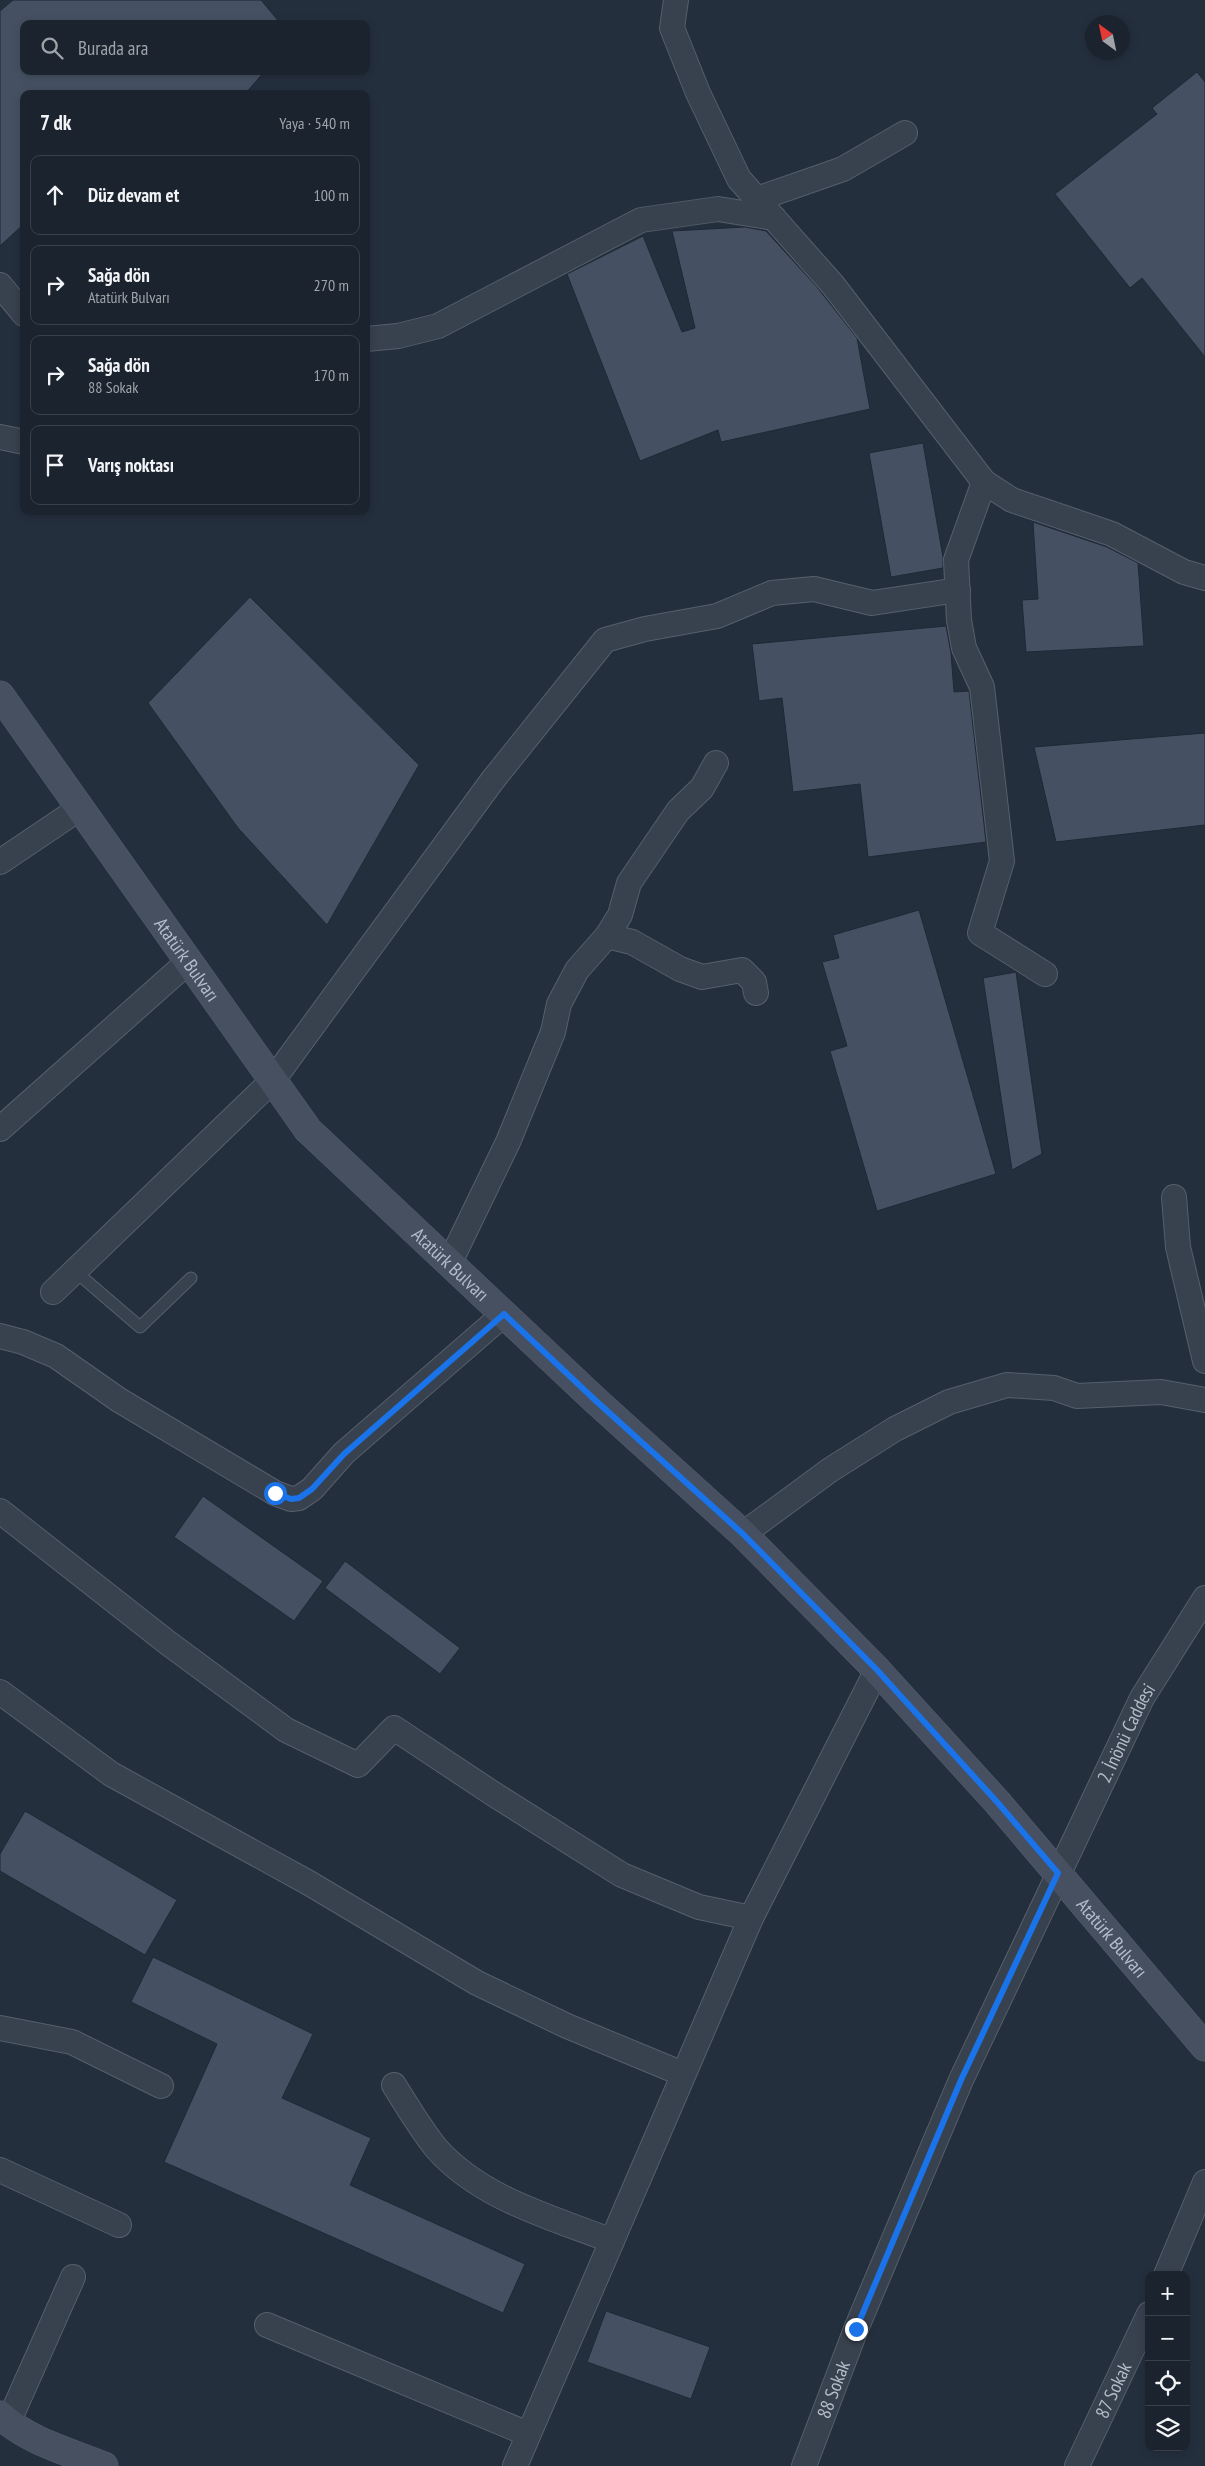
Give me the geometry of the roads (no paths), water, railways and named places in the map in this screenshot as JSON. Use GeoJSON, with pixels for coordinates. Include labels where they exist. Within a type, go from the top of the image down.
{"type":"FeatureCollection","features":[{"type":"Feature","properties":{"kind":"street"},"geometry":{"type":"LineString","coordinates":[[676,0],[672,28],[698,93],[740,179],[833,285],[984,482],[1012,500],[1112,534],[1184,572],[1205,578]]}},
{"type":"Feature","properties":{"kind":"street"},"geometry":{"type":"LineString","coordinates":[[757,199],[843,169],[905,132]]}},
{"type":"Feature","properties":{"kind":"street"},"geometry":{"type":"LineString","coordinates":[[370,339],[398,336],[438,326],[641,220],[718,209],[774,218]]}},
{"type":"Feature","properties":{"kind":"street"},"geometry":{"type":"LineString","coordinates":[[0,285],[20,309]]}},
{"type":"Feature","properties":{"kind":"street"},"geometry":{"type":"LineString","coordinates":[[0,437],[20,441]]}},
{"type":"Feature","properties":{"kind":"street"},"geometry":{"type":"LineString","coordinates":[[984,482],[956,560],[964,648],[982,687],[1002,861],[980,933],[1046,974]]}},
{"type":"Feature","properties":{"kind":"street"},"geometry":{"type":"LineString","coordinates":[[53,1292],[273,1080],[492,781],[604,640],[645,629],[717,616],[772,593],[814,589],[872,603],[958,590]]}},
{"type":"Feature","properties":{"kind":"street","name":"Atatürk Bulvarı"},"geometry":{"type":"LineString","coordinates":[[0,695],[308,1130],[595,1400],[743,1534],[877,1670],[998,1803],[1205,2047]]}},
{"type":"Feature","properties":{"kind":"street"},"geometry":{"type":"LineString","coordinates":[[450,1262],[508,1142],[553,1032],[559,1004],[577,970],[607,936],[620,915],[629,883],[678,811],[702,788],[716,763]]}},
{"type":"Feature","properties":{"kind":"street"},"geometry":{"type":"LineString","coordinates":[[0,862],[80,808]]}},
{"type":"Feature","properties":{"kind":"street"},"geometry":{"type":"LineString","coordinates":[[607,936],[632,942],[680,969],[702,977],[742,970],[754,982],[756,993]]}},
{"type":"Feature","properties":{"kind":"street"},"geometry":{"type":"LineString","coordinates":[[0,1129],[189,961]]}},
{"type":"Feature","properties":{"kind":"street"},"geometry":{"type":"LineString","coordinates":[[1174,1196],[1178,1247],[1205,1360]]}},
{"type":"Feature","properties":{"kind":"street"},"geometry":{"type":"LineString","coordinates":[[0,1336],[23,1342],[56,1356],[118,1400],[275,1493],[291,1499],[299,1498],[312,1489],[344,1454],[504,1314]]}},
{"type":"Feature","properties":{"kind":"street"},"geometry":{"type":"LineString","coordinates":[[743,1534],[830,1470],[894,1429],[949,1402],[1007,1385],[1054,1388],[1077,1396],[1161,1392],[1205,1400]]}},
{"type":"Feature","properties":{"kind":"street"},"geometry":{"type":"LineString","coordinates":[[0,1512],[168,1642],[286,1730],[358,1765],[394,1728],[492,1793],[622,1875],[699,1907],[751,1918]]}},
{"type":"Feature","properties":{"kind":"street","name":"2. İnönü Caddesi"},"geometry":{"type":"LineString","coordinates":[[1058,1873],[1142,1698],[1205,1598]]}},
{"type":"Feature","properties":{"kind":"street"},"geometry":{"type":"LineString","coordinates":[[515,2466],[751,1918],[877,1670]]}},
{"type":"Feature","properties":{"kind":"street"},"geometry":{"type":"LineString","coordinates":[[0,1692],[111,1774],[310,1883],[477,1983],[567,2026],[684,2074]]}},
{"type":"Feature","properties":{"kind":"street","name":"88 Sokak"},"geometry":{"type":"LineString","coordinates":[[804,2466],[856,2329],[961,2080],[1058,1873]]}},
{"type":"Feature","properties":{"kind":"street"},"geometry":{"type":"LineString","coordinates":[[0,2028],[72,2042],[162,2086]]}},
{"type":"Feature","properties":{"kind":"street"},"geometry":{"type":"LineString","coordinates":[[394,2085],[432,2142],[469,2177],[500,2196],[612,2241]]}},
{"type":"Feature","properties":{"kind":"street"},"geometry":{"type":"LineString","coordinates":[[0,2170],[119,2225]]}},
{"type":"Feature","properties":{"kind":"street"},"geometry":{"type":"LineString","coordinates":[[1168,2271],[1205,2182]]}},
{"type":"Feature","properties":{"kind":"street"},"geometry":{"type":"LineString","coordinates":[[73,2277],[4,2419],[43,2442],[104,2466]]}},
{"type":"Feature","properties":{"kind":"street","name":"87 Sokak"},"geometry":{"type":"LineString","coordinates":[[1077,2466],[1148,2316]]}},
{"type":"Feature","properties":{"kind":"street"},"geometry":{"type":"LineString","coordinates":[[267,2325],[528,2434]]}},
{"type":"Feature","properties":{"kind":"lane"},"geometry":{"type":"LineString","coordinates":[[75,1271],[140,1327],[191,1278]]}}]}
